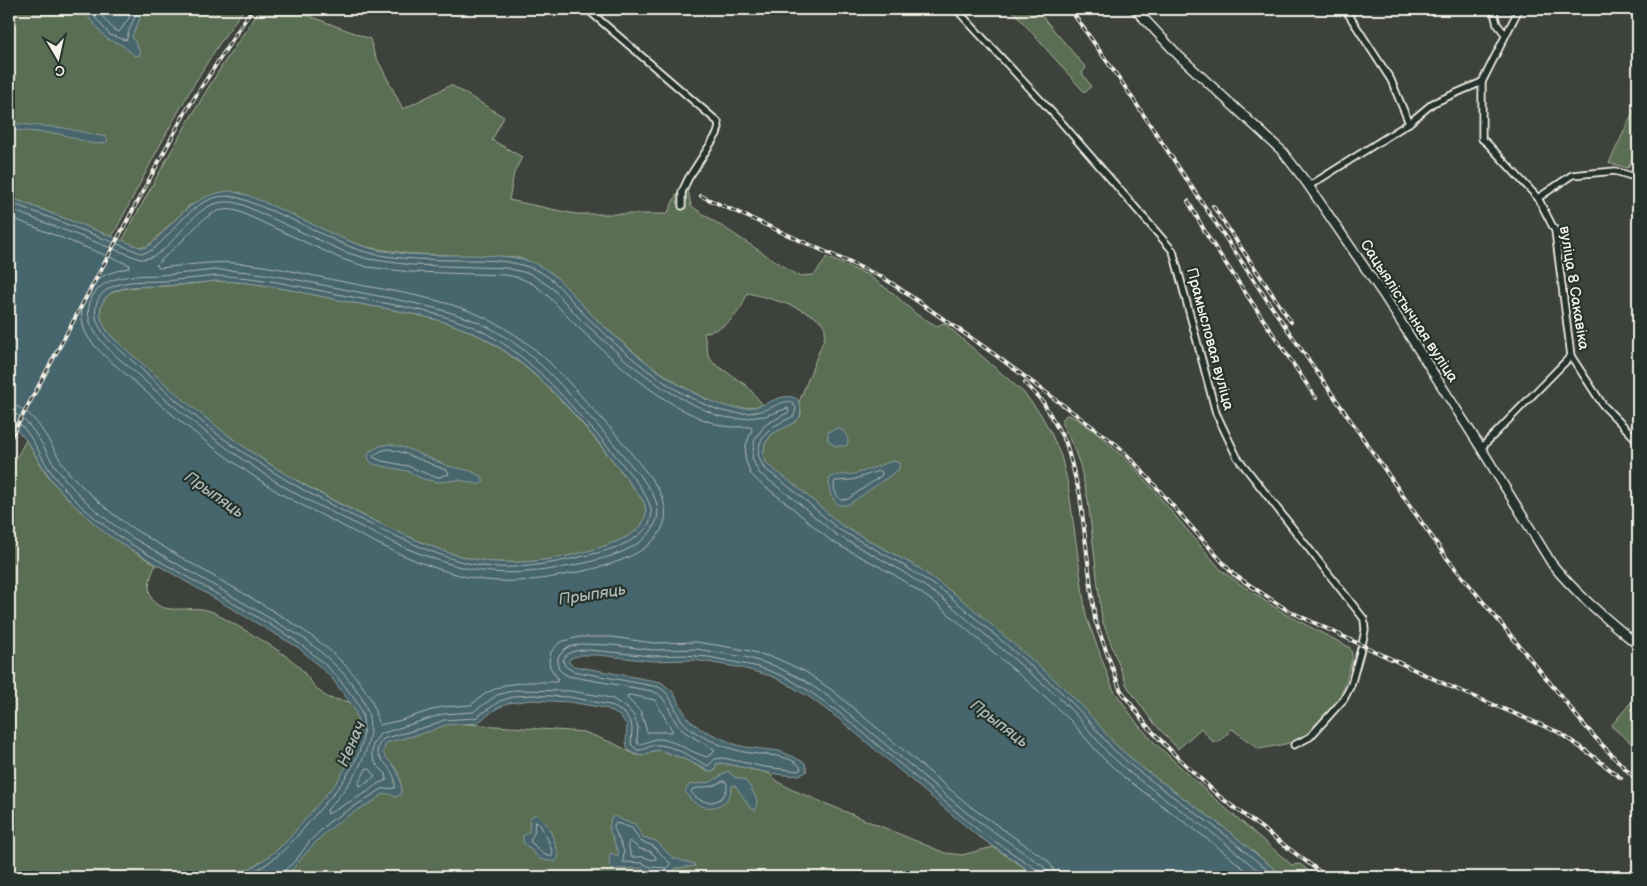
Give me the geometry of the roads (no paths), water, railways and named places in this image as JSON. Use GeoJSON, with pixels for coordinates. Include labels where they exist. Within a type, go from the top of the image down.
{"type":"FeatureCollection","features":[{"type":"Feature","properties":{"kind":"street"},"geometry":{"type":"LineString","coordinates":[[587,9],[718,122],[717,134],[688,179],[682,192],[682,206]]}},
{"type":"Feature","properties":{"kind":"street","name":"Прамысловая вуліца"},"geometry":{"type":"LineString","coordinates":[[956,9],[1062,123],[1173,251],[1216,413],[1237,457],[1364,619],[1365,630],[1362,645],[1351,685],[1344,699],[1310,738],[1294,745]]}},
{"type":"Feature","properties":{"kind":"street","name":"Сацыялістычная вуліца"},"geometry":{"type":"LineString","coordinates":[[1135,9],[1179,56],[1282,152],[1309,186],[1385,297],[1482,448],[1552,564],[1583,597],[1638,645]]}},
{"type":"Feature","properties":{"kind":"street"},"geometry":{"type":"LineString","coordinates":[[1345,9],[1391,80],[1409,123]]}},
{"type":"Feature","properties":{"kind":"street"},"geometry":{"type":"LineString","coordinates":[[1493,9],[1497,24],[1506,34]]}},
{"type":"Feature","properties":{"kind":"street"},"geometry":{"type":"LineString","coordinates":[[1309,186],[1409,123],[1433,103],[1482,82],[1519,9]]}},
{"type":"Feature","properties":{"kind":"street","name":"вуліца 8 Сакавіка"},"geometry":{"type":"LineString","coordinates":[[1482,82],[1482,140],[1488,144],[1538,198],[1555,231],[1571,356],[1603,405],[1638,441]]}},
{"type":"Feature","properties":{"kind":"street"},"geometry":{"type":"LineString","coordinates":[[1538,198],[1572,175],[1615,171],[1638,178]]}},
{"type":"Feature","properties":{"kind":"street"},"geometry":{"type":"LineString","coordinates":[[1482,448],[1571,356]]}},
{"type":"Feature","properties":{"kind":"water"},"geometry":{"type":"Polygon","coordinates":[[[79,9],[140,9],[140,19],[132,36],[140,55],[135,56],[122,45],[107,39],[85,13],[79,9]]]}},
{"type":"Feature","properties":{"kind":"water"},"geometry":{"type":"Polygon","coordinates":[[[9,123],[64,128],[106,137],[108,140],[105,143],[93,144],[61,134],[14,130],[9,128],[9,123]]]}},
{"type":"Feature","properties":{"kind":"water","name":"Прыпяць"},"geometry":{"type":"Polygon","coordinates":[[[230,191],[247,195],[343,239],[373,249],[394,253],[505,256],[528,261],[552,273],[589,312],[631,350],[661,373],[693,393],[710,401],[737,408],[759,406],[781,397],[797,399],[801,407],[800,417],[794,423],[772,434],[765,444],[763,456],[767,464],[801,490],[841,525],[919,568],[964,601],[1062,686],[1115,744],[1137,764],[1226,829],[1284,877],[1039,877],[975,834],[839,719],[809,697],[784,682],[771,676],[742,668],[695,660],[652,661],[599,655],[581,655],[571,658],[568,662],[574,666],[661,682],[673,692],[688,719],[701,729],[734,744],[779,751],[805,763],[807,771],[801,774],[779,774],[720,763],[716,764],[715,770],[711,772],[660,750],[642,756],[632,753],[626,743],[627,725],[621,717],[608,709],[569,702],[531,700],[509,703],[496,709],[477,723],[445,725],[431,731],[386,743],[383,753],[398,773],[401,795],[395,797],[385,793],[337,823],[318,840],[285,877],[216,877],[251,868],[285,843],[336,783],[348,764],[358,736],[358,721],[354,708],[330,676],[299,648],[105,533],[74,505],[52,481],[26,440],[9,422],[9,197],[142,248],[153,243],[178,217],[196,202],[217,193],[230,191]],[[216,281],[169,286],[127,287],[111,293],[105,299],[100,311],[101,320],[113,338],[223,432],[257,456],[311,489],[421,542],[459,556],[485,561],[534,561],[568,556],[622,539],[639,528],[643,522],[646,510],[644,502],[588,429],[544,382],[495,344],[454,325],[423,316],[280,288],[216,281]]]}},
{"type":"Feature","properties":{"kind":"water"},"geometry":{"type":"Polygon","coordinates":[[[837,428],[845,433],[848,439],[846,446],[835,446],[828,440],[828,432],[837,428]]]}},
{"type":"Feature","properties":{"kind":"water"},"geometry":{"type":"Polygon","coordinates":[[[389,444],[406,448],[448,466],[471,471],[482,477],[484,481],[481,484],[459,480],[438,482],[423,479],[407,471],[373,464],[369,460],[368,455],[370,451],[389,444]]]}},
{"type":"Feature","properties":{"kind":"water"},"geometry":{"type":"Polygon","coordinates":[[[892,461],[900,464],[898,470],[851,503],[839,505],[832,497],[829,489],[830,478],[858,473],[892,461]]]}},
{"type":"Feature","properties":{"kind":"water"},"geometry":{"type":"Polygon","coordinates":[[[728,771],[734,777],[745,780],[751,788],[757,800],[756,810],[751,809],[735,785],[732,786],[730,795],[725,801],[712,807],[704,807],[697,804],[690,799],[685,791],[689,785],[711,782],[728,771]]]}},
{"type":"Feature","properties":{"kind":"water"},"geometry":{"type":"Polygon","coordinates":[[[535,814],[544,821],[551,833],[559,857],[555,862],[540,859],[523,842],[523,836],[529,832],[530,818],[535,814]]]}},
{"type":"Feature","properties":{"kind":"water"},"geometry":{"type":"Polygon","coordinates":[[[615,816],[635,824],[643,837],[656,841],[673,858],[694,864],[695,866],[676,868],[671,873],[666,874],[648,872],[642,868],[612,869],[609,864],[610,854],[612,853],[617,856],[619,854],[609,829],[611,818],[615,816]]]}},
{"type":"Feature","properties":{"kind":"railway"},"geometry":{"type":"LineString","coordinates":[[9,441],[186,111],[252,9]]}},
{"type":"Feature","properties":{"kind":"railway"},"geometry":{"type":"LineString","coordinates":[[1070,9],[1123,84],[1267,300],[1446,557],[1582,722],[1638,781]]}},
{"type":"Feature","properties":{"kind":"railway"},"geometry":{"type":"LineString","coordinates":[[701,196],[884,278],[990,351],[1117,445],[1233,574],[1287,610],[1449,686],[1558,732],[1621,778]]}},
{"type":"Feature","properties":{"kind":"railway"},"geometry":{"type":"LineString","coordinates":[[1188,201],[1208,237],[1316,398]]}},
{"type":"Feature","properties":{"kind":"railway"},"geometry":{"type":"LineString","coordinates":[[1213,206],[1291,322]]}},
{"type":"Feature","properties":{"kind":"railway"},"geometry":{"type":"LineString","coordinates":[[1025,383],[1043,402],[1066,443],[1080,495],[1095,620],[1120,689],[1147,726],[1220,797],[1327,877]]}},
{"type":"Feature","properties":{"kind":"water label","name":"Ненач"},"geometry":{"type":"Point","coordinates":[352,744]}}]}
